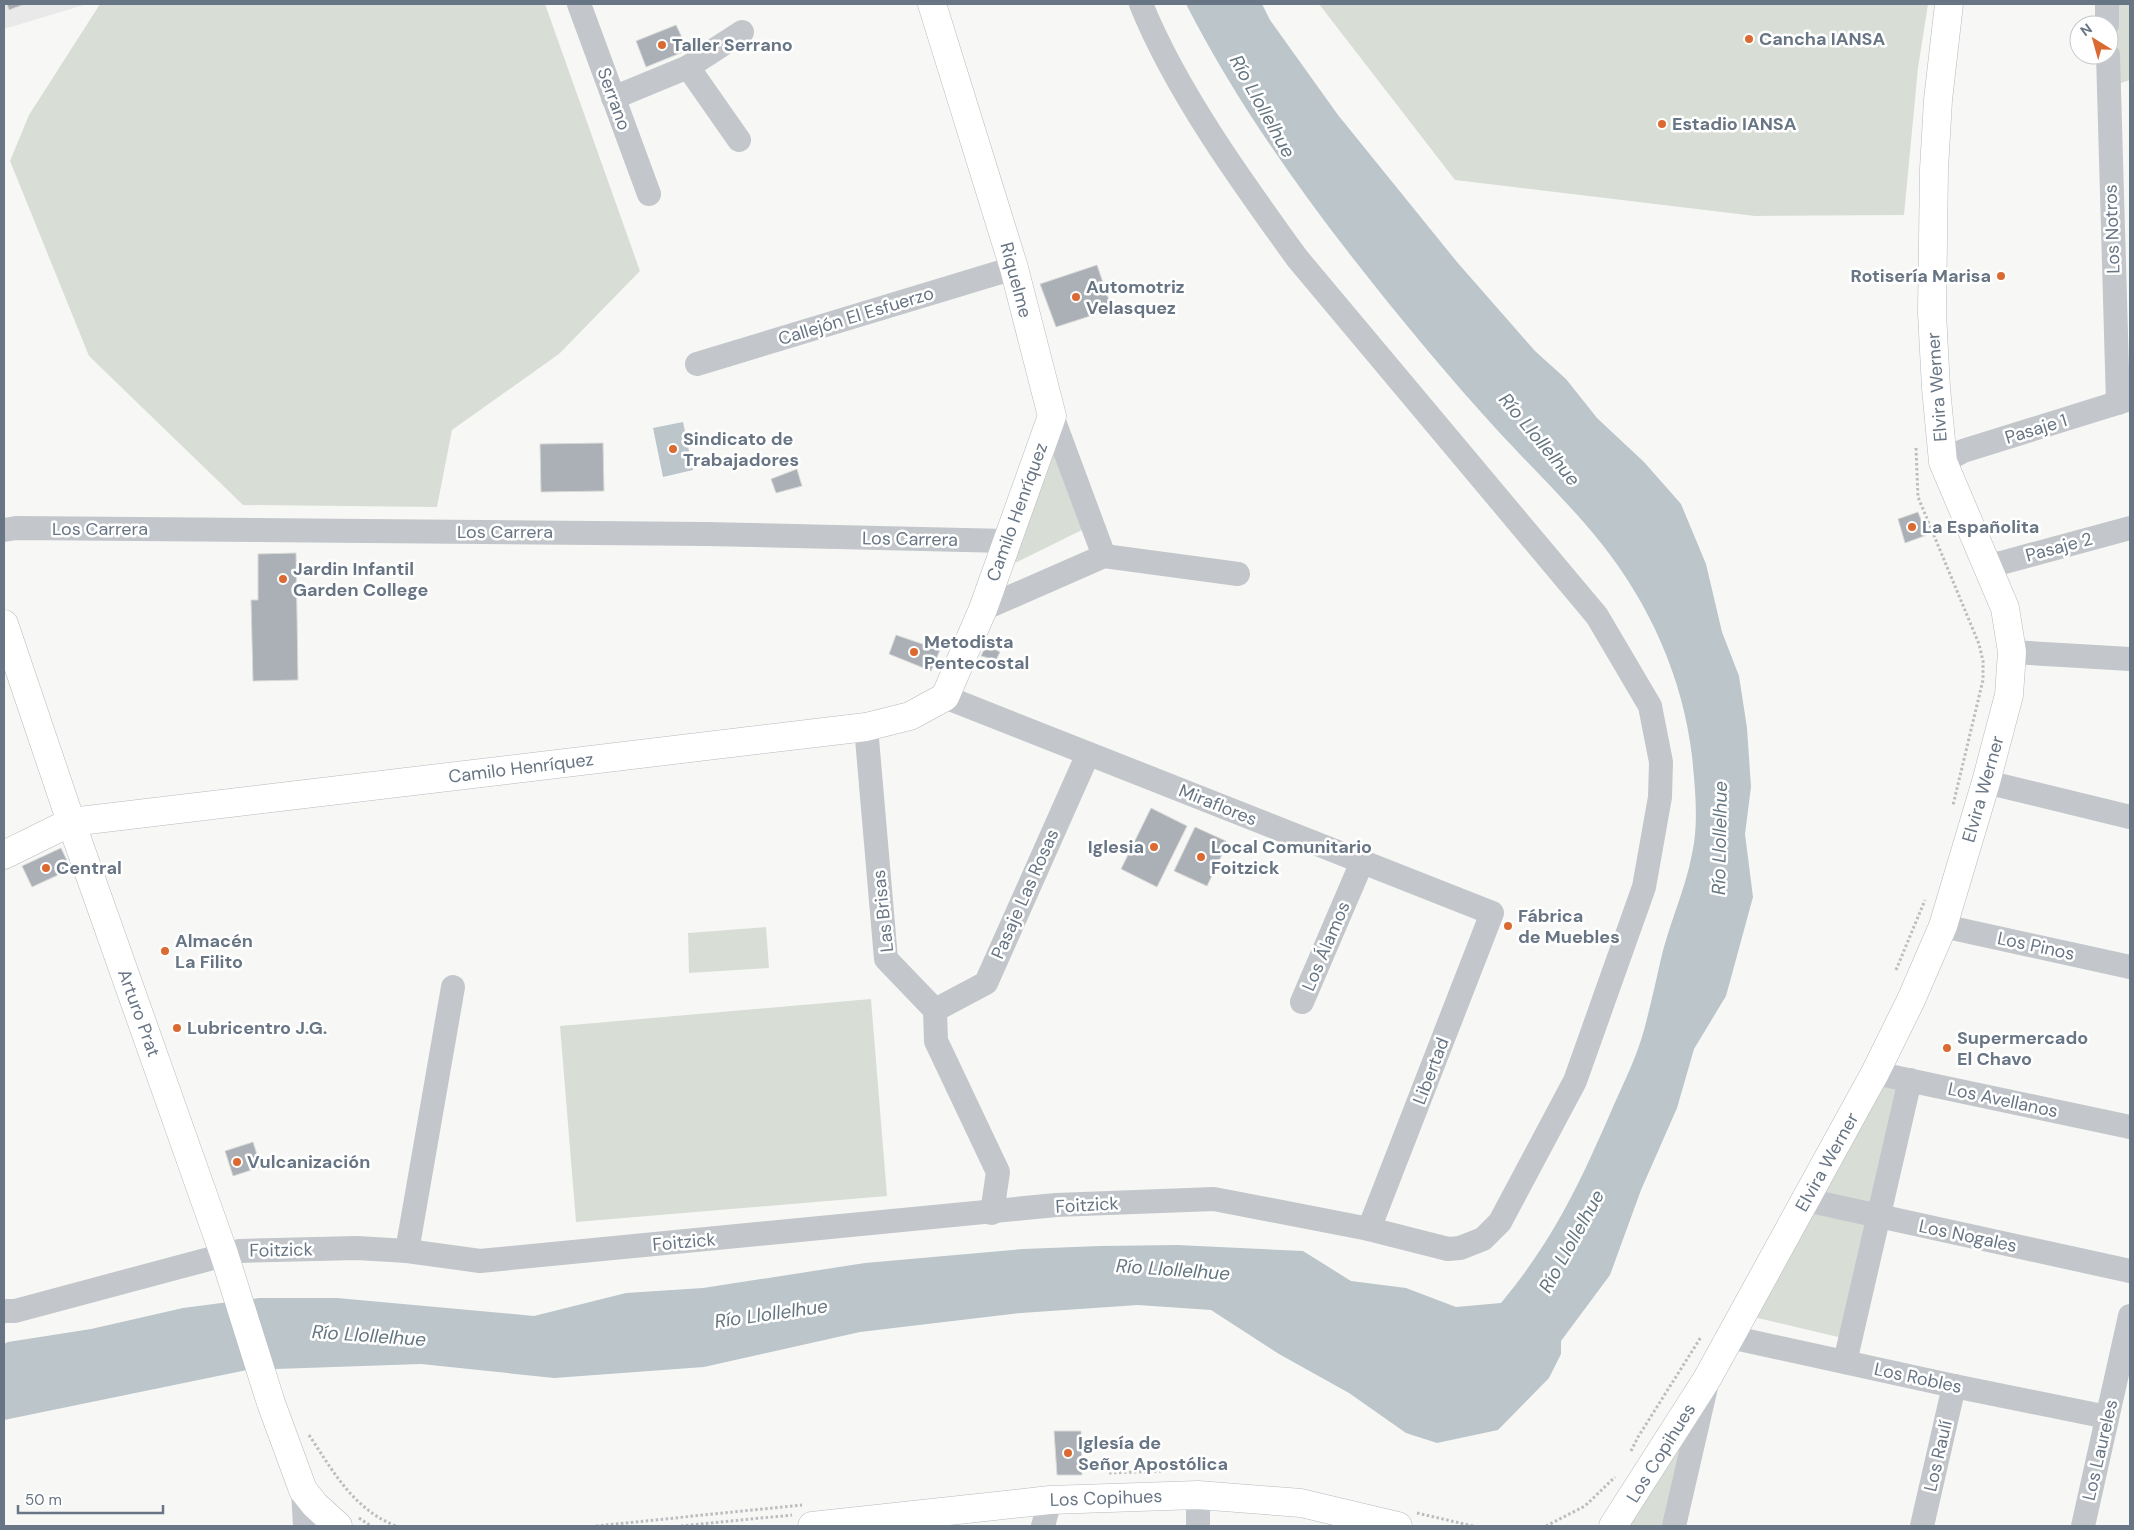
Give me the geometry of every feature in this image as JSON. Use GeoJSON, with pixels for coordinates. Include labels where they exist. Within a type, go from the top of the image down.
{"type":"FeatureCollection","features":[{"type":"Feature","properties":{"kind":"main road","name":"Riquelme"},"geometry":{"type":"LineString","coordinates":[[932,4],[1014,268],[1052,416]]}},
{"type":"Feature","properties":{"kind":"main road","name":"Elvira Werner"},"geometry":{"type":"LineString","coordinates":[[1707,1379],[1718,1334],[1806,1200],[1875,1073],[1942,926],[1986,782],[2009,695],[2012,652],[2005,608],[1943,462],[1934,341],[1932,238],[1938,100],[1949,4]]}},
{"type":"Feature","properties":{"kind":"main road","name":"Camilo Henríquez"},"geometry":{"type":"LineString","coordinates":[[4,855],[71,822],[866,727],[910,716],[945,697],[983,609],[1052,416]]}},
{"type":"Feature","properties":{"kind":"main road","name":"Arturo Prat"},"geometry":{"type":"LineString","coordinates":[[4,624],[71,822],[226,1259],[272,1403],[303,1490]]}},
{"type":"Feature","properties":{"kind":"main road","name":"Los Copihues"},"geometry":{"type":"LineString","coordinates":[[1613,1526],[1707,1379]]}},
{"type":"Feature","properties":{"kind":"main road"},"geometry":{"type":"LineString","coordinates":[[303,1490],[315,1505],[338,1526]]}},
{"type":"Feature","properties":{"kind":"main road","name":"Los Copihues"},"geometry":{"type":"LineString","coordinates":[[812,1526],[937,1519],[1050,1500],[1198,1495],[1301,1503],[1398,1526]]}},
{"type":"Feature","properties":{"kind":"street","name":"Serrano"},"geometry":{"type":"LineString","coordinates":[[579,4],[649,194]]}},
{"type":"Feature","properties":{"kind":"street","name":"Foitzick"},"geometry":{"type":"LineString","coordinates":[[4,1311],[15,1311],[226,1259],[239,1251],[357,1248],[407,1251],[480,1261],[992,1213],[1056,1205],[1214,1199],[1369,1229],[1436,1247],[1460,1248],[1483,1239],[1500,1222],[1575,1080],[1644,887],[1660,797],[1661,762],[1650,706],[1597,616],[1297,258],[1262,210],[1154,38],[1141,4]]}},
{"type":"Feature","properties":{"kind":"street"},"geometry":{"type":"LineString","coordinates":[[613,98],[688,67],[742,32]]}},
{"type":"Feature","properties":{"kind":"street","name":"Los Notros"},"geometry":{"type":"LineString","coordinates":[[2111,65],[2120,100],[2124,401]]}},
{"type":"Feature","properties":{"kind":"street"},"geometry":{"type":"LineString","coordinates":[[688,67],[739,140]]}},
{"type":"Feature","properties":{"kind":"street","name":"Callejón El Esfuerzo"},"geometry":{"type":"LineString","coordinates":[[697,364],[1014,268]]}},
{"type":"Feature","properties":{"kind":"street","name":"Pasaje 1"},"geometry":{"type":"LineString","coordinates":[[1943,462],[1963,452],[2124,401]]}},
{"type":"Feature","properties":{"kind":"street","name":"Riquelme"},"geometry":{"type":"LineString","coordinates":[[1052,416],[1104,556]]}},
{"type":"Feature","properties":{"kind":"street","name":"Los Carrera"},"geometry":{"type":"LineString","coordinates":[[4,530],[16,528],[706,534],[1007,541]]}},
{"type":"Feature","properties":{"kind":"street","name":"Pasaje 2"},"geometry":{"type":"LineString","coordinates":[[1987,564],[2001,563],[2130,528]]}},
{"type":"Feature","properties":{"kind":"street"},"geometry":{"type":"LineString","coordinates":[[1104,556],[1238,574]]}},
{"type":"Feature","properties":{"kind":"street","name":"Camilo Henríquez"},"geometry":{"type":"LineString","coordinates":[[983,609],[1104,556]]}},
{"type":"Feature","properties":{"kind":"street"},"geometry":{"type":"LineString","coordinates":[[2012,652],[2130,659]]}},
{"type":"Feature","properties":{"kind":"street","name":"Miraflores"},"geometry":{"type":"LineString","coordinates":[[945,697],[1492,913]]}},
{"type":"Feature","properties":{"kind":"street","name":"Las Brisas"},"geometry":{"type":"LineString","coordinates":[[866,727],[886,959],[935,1010]]}},
{"type":"Feature","properties":{"kind":"street","name":"Pasaje Las Rosas"},"geometry":{"type":"LineString","coordinates":[[935,1010],[986,982],[1088,754]]}},
{"type":"Feature","properties":{"kind":"street"},"geometry":{"type":"LineString","coordinates":[[1986,782],[2130,817]]}},
{"type":"Feature","properties":{"kind":"street","name":"Los Álamos"},"geometry":{"type":"LineString","coordinates":[[1302,1002],[1362,862]]}},
{"type":"Feature","properties":{"kind":"street","name":"Libertad"},"geometry":{"type":"LineString","coordinates":[[1369,1229],[1492,913]]}},
{"type":"Feature","properties":{"kind":"street","name":"Los Pinos"},"geometry":{"type":"LineString","coordinates":[[1942,926],[2130,966]]}},
{"type":"Feature","properties":{"kind":"street"},"geometry":{"type":"LineString","coordinates":[[407,1251],[453,987]]}},
{"type":"Feature","properties":{"kind":"street"},"geometry":{"type":"LineString","coordinates":[[935,1010],[936,1041],[998,1172],[992,1213]]}},
{"type":"Feature","properties":{"kind":"street","name":"Los Avellanos"},"geometry":{"type":"LineString","coordinates":[[1875,1073],[2130,1127]]}},
{"type":"Feature","properties":{"kind":"street"},"geometry":{"type":"LineString","coordinates":[[1844,1362],[1910,1080]]}},
{"type":"Feature","properties":{"kind":"street","name":"Los Nogales"},"geometry":{"type":"LineString","coordinates":[[1806,1200],[2130,1271]]}},
{"type":"Feature","properties":{"kind":"street","name":"Los Laureles"},"geometry":{"type":"LineString","coordinates":[[2083,1526],[2130,1316]]}},
{"type":"Feature","properties":{"kind":"street","name":"Los Robles"},"geometry":{"type":"LineString","coordinates":[[1718,1334],[1954,1386],[2107,1417]]}},
{"type":"Feature","properties":{"kind":"street","name":"Elvira Werner"},"geometry":{"type":"LineString","coordinates":[[1674,1526],[1707,1379]]}},
{"type":"Feature","properties":{"kind":"street","name":"Los Raulí"},"geometry":{"type":"LineString","coordinates":[[1922,1526],[1954,1386]]}},
{"type":"Feature","properties":{"kind":"street"},"geometry":{"type":"LineString","coordinates":[[303,1490],[305,1526]]}},
{"type":"Feature","properties":{"kind":"street"},"geometry":{"type":"LineString","coordinates":[[1198,1495],[1198,1526]]}},
{"type":"Feature","properties":{"kind":"street"},"geometry":{"type":"LineString","coordinates":[[1044,1526],[1050,1500]]}},
{"type":"Feature","properties":{"kind":"path"},"geometry":{"type":"LineString","coordinates":[[1916,438],[1918,497],[1979,644],[1983,661],[1983,680],[1952,811]]}},
{"type":"Feature","properties":{"kind":"path"},"geometry":{"type":"LineString","coordinates":[[1894,975],[1927,894]]}},
{"type":"Feature","properties":{"kind":"path"},"geometry":{"type":"LineString","coordinates":[[1630,1453],[1638,1437],[1718,1334]]}},
{"type":"Feature","properties":{"kind":"path"},"geometry":{"type":"LineString","coordinates":[[308,1433],[349,1495],[377,1517],[396,1526]]}},
{"type":"Feature","properties":{"kind":"path"},"geometry":{"type":"LineString","coordinates":[[1546,1526],[1584,1506],[1616,1476]]}},
{"type":"Feature","properties":{"kind":"shaded area"},"geometry":{"type":"Polygon","coordinates":[[[4,4],[84,4],[84,5],[4,29],[4,4]]]}},
{"type":"Feature","properties":{"kind":"shaded area"},"geometry":{"type":"Polygon","coordinates":[[[100,4],[545,4],[640,271],[559,354],[452,430],[437,507],[243,505],[89,356],[10,161],[29,115],[100,4]]]}},
{"type":"Feature","properties":{"kind":"shaded area","name":"Estadio IANSA"},"geometry":{"type":"Polygon","coordinates":[[[1319,4],[1928,4],[1918,68],[1904,215],[1755,216],[1455,180],[1319,4]]]}},
{"type":"Feature","properties":{"kind":"shaded area"},"geometry":{"type":"Polygon","coordinates":[[[2117,4],[2130,4],[2130,80],[2118,84],[2119,15],[2117,15],[2117,4]]]}},
{"type":"Feature","properties":{"kind":"shaded area"},"geometry":{"type":"Polygon","coordinates":[[[1053,450],[1082,530],[1015,563],[1045,452],[1053,450]]]}},
{"type":"Feature","properties":{"kind":"shaded area"},"geometry":{"type":"Polygon","coordinates":[[[766,927],[769,968],[689,973],[688,933],[766,927]]]}},
{"type":"Feature","properties":{"kind":"shaded area"},"geometry":{"type":"Polygon","coordinates":[[[871,999],[887,1196],[576,1222],[560,1026],[871,999]]]}},
{"type":"Feature","properties":{"kind":"shaded area"},"geometry":{"type":"Polygon","coordinates":[[[1883,1068],[1917,1077],[1855,1341],[1749,1316],[1883,1068]]]}},
{"type":"Feature","properties":{"kind":"shaded area"},"geometry":{"type":"Polygon","coordinates":[[[1692,1426],[1667,1526],[1627,1526],[1692,1426]]]}},
{"type":"Feature","properties":{"kind":"water","name":"Río Llollelhue"},"geometry":{"type":"Polygon","coordinates":[[[1186,4],[1262,4],[1270,20],[1338,115],[1457,262],[1535,351],[1566,379],[1597,418],[1644,462],[1681,504],[1706,564],[1722,632],[1739,676],[1747,728],[1751,787],[1745,834],[1753,897],[1726,996],[1694,1049],[1677,1108],[1641,1190],[1610,1275],[1561,1341],[1561,1354],[1549,1378],[1498,1430],[1437,1443],[1406,1433],[1349,1393],[1279,1354],[1211,1310],[1138,1305],[1021,1313],[860,1332],[704,1367],[554,1378],[421,1364],[247,1370],[4,1420],[4,1344],[8,1342],[91,1329],[183,1308],[259,1298],[337,1298],[534,1316],[626,1293],[703,1288],[865,1263],[1023,1249],[1177,1245],[1303,1251],[1351,1281],[1406,1288],[1456,1307],[1501,1303],[1536,1256],[1565,1210],[1601,1135],[1641,1040],[1663,949],[1689,868],[1694,842],[1696,805],[1692,756],[1681,698],[1672,670],[1649,616],[1618,566],[1576,514],[1489,421],[1437,361],[1361,269],[1297,184],[1267,140],[1238,96],[1186,4]]]}},
{"type":"Feature","properties":{"kind":"water","name":"Sindicato de Trabajadores"},"geometry":{"type":"Polygon","coordinates":[[[683,422],[693,470],[663,477],[653,428],[683,422]]]}},
{"type":"Feature","properties":{"kind":"building"},"geometry":{"type":"Polygon","coordinates":[[[7,4],[25,4],[9,10],[7,4]]]}},
{"type":"Feature","properties":{"kind":"building","name":"Taller Serrano"},"geometry":{"type":"Polygon","coordinates":[[[676,25],[688,50],[646,67],[636,41],[676,25]]]}},
{"type":"Feature","properties":{"kind":"building","name":"Automotriz Velasquez"},"geometry":{"type":"Polygon","coordinates":[[[1097,265],[1112,309],[1056,327],[1040,284],[1097,265]]]}},
{"type":"Feature","properties":{"kind":"building"},"geometry":{"type":"Polygon","coordinates":[[[603,443],[604,491],[541,492],[540,444],[603,443]]]}},
{"type":"Feature","properties":{"kind":"building"},"geometry":{"type":"Polygon","coordinates":[[[797,469],[802,486],[776,493],[771,479],[797,469]]]}},
{"type":"Feature","properties":{"kind":"building","name":"La Españolita"},"geometry":{"type":"Polygon","coordinates":[[[1918,512],[1927,535],[1905,543],[1898,519],[1918,512]]]}},
{"type":"Feature","properties":{"kind":"building"},"geometry":{"type":"Polygon","coordinates":[[[296,553],[298,680],[253,681],[251,600],[258,600],[258,554],[296,553]]]}},
{"type":"Feature","properties":{"kind":"building","name":"Metodista Pentecostal"},"geometry":{"type":"Polygon","coordinates":[[[896,635],[940,650],[931,671],[889,654],[896,635]]]}},
{"type":"Feature","properties":{"kind":"building"},"geometry":{"type":"Polygon","coordinates":[[[986,645],[1000,652],[996,660],[981,656],[986,645]]]}},
{"type":"Feature","properties":{"kind":"building","name":"Iglesia"},"geometry":{"type":"Polygon","coordinates":[[[1151,808],[1187,826],[1157,887],[1121,869],[1151,808]]]}},
{"type":"Feature","properties":{"kind":"building","name":"Local Comunitario Foitzick"},"geometry":{"type":"Polygon","coordinates":[[[1195,827],[1228,842],[1207,886],[1174,871],[1195,827]]]}},
{"type":"Feature","properties":{"kind":"building","name":"Central"},"geometry":{"type":"Polygon","coordinates":[[[61,848],[71,869],[32,887],[22,866],[61,848]]]}},
{"type":"Feature","properties":{"kind":"building"},"geometry":{"type":"Polygon","coordinates":[[[253,1142],[261,1167],[233,1176],[225,1151],[253,1142]]]}},
{"type":"Feature","properties":{"kind":"building","name":"Iglesía de Señor Apostólica"},"geometry":{"type":"Polygon","coordinates":[[[1054,1431],[1081,1431],[1082,1475],[1057,1475],[1054,1431]]]}},
{"type":"Feature","properties":{"kind":"place","name":"Cancha IANSA"},"geometry":{"type":"Point","coordinates":[1749,39]}},
{"type":"Feature","properties":{"kind":"place","name":"Taller Serrano"},"geometry":{"type":"Point","coordinates":[662,45]}},
{"type":"Feature","properties":{"kind":"place","name":"Estadio IANSA"},"geometry":{"type":"Point","coordinates":[1662,124]}},
{"type":"Feature","properties":{"kind":"place","name":"Rotisería Marisa"},"geometry":{"type":"Point","coordinates":[2001,276]}},
{"type":"Feature","properties":{"kind":"place","name":"Automotriz Velasquez"},"geometry":{"type":"Point","coordinates":[1076,297]}},
{"type":"Feature","properties":{"kind":"place","name":"Sindicato de Trabajadores"},"geometry":{"type":"Point","coordinates":[673,449]}},
{"type":"Feature","properties":{"kind":"place","name":"La Españolita"},"geometry":{"type":"Point","coordinates":[1912,527]}},
{"type":"Feature","properties":{"kind":"place","name":"Jardin Infantil Garden College"},"geometry":{"type":"Point","coordinates":[283,579]}},
{"type":"Feature","properties":{"kind":"place","name":"Metodista Pentecostal"},"geometry":{"type":"Point","coordinates":[914,652]}},
{"type":"Feature","properties":{"kind":"place","name":"Iglesia"},"geometry":{"type":"Point","coordinates":[1154,847]}},
{"type":"Feature","properties":{"kind":"place","name":"Local Comunitario Foitzick"},"geometry":{"type":"Point","coordinates":[1201,857]}},
{"type":"Feature","properties":{"kind":"place","name":"Central"},"geometry":{"type":"Point","coordinates":[46,868]}},
{"type":"Feature","properties":{"kind":"place","name":"Fábrica de Muebles"},"geometry":{"type":"Point","coordinates":[1508,926]}},
{"type":"Feature","properties":{"kind":"place","name":"Almacén La Filito"},"geometry":{"type":"Point","coordinates":[165,951]}},
{"type":"Feature","properties":{"kind":"place","name":"Lubricentro J.G."},"geometry":{"type":"Point","coordinates":[177,1028]}},
{"type":"Feature","properties":{"kind":"place","name":"Supermercado El Chavo"},"geometry":{"type":"Point","coordinates":[1947,1048]}},
{"type":"Feature","properties":{"kind":"place","name":"Vulcanización"},"geometry":{"type":"Point","coordinates":[237,1162]}},
{"type":"Feature","properties":{"kind":"place","name":"Iglesía de Señor Apostólica"},"geometry":{"type":"Point","coordinates":[1068,1453]}}]}
